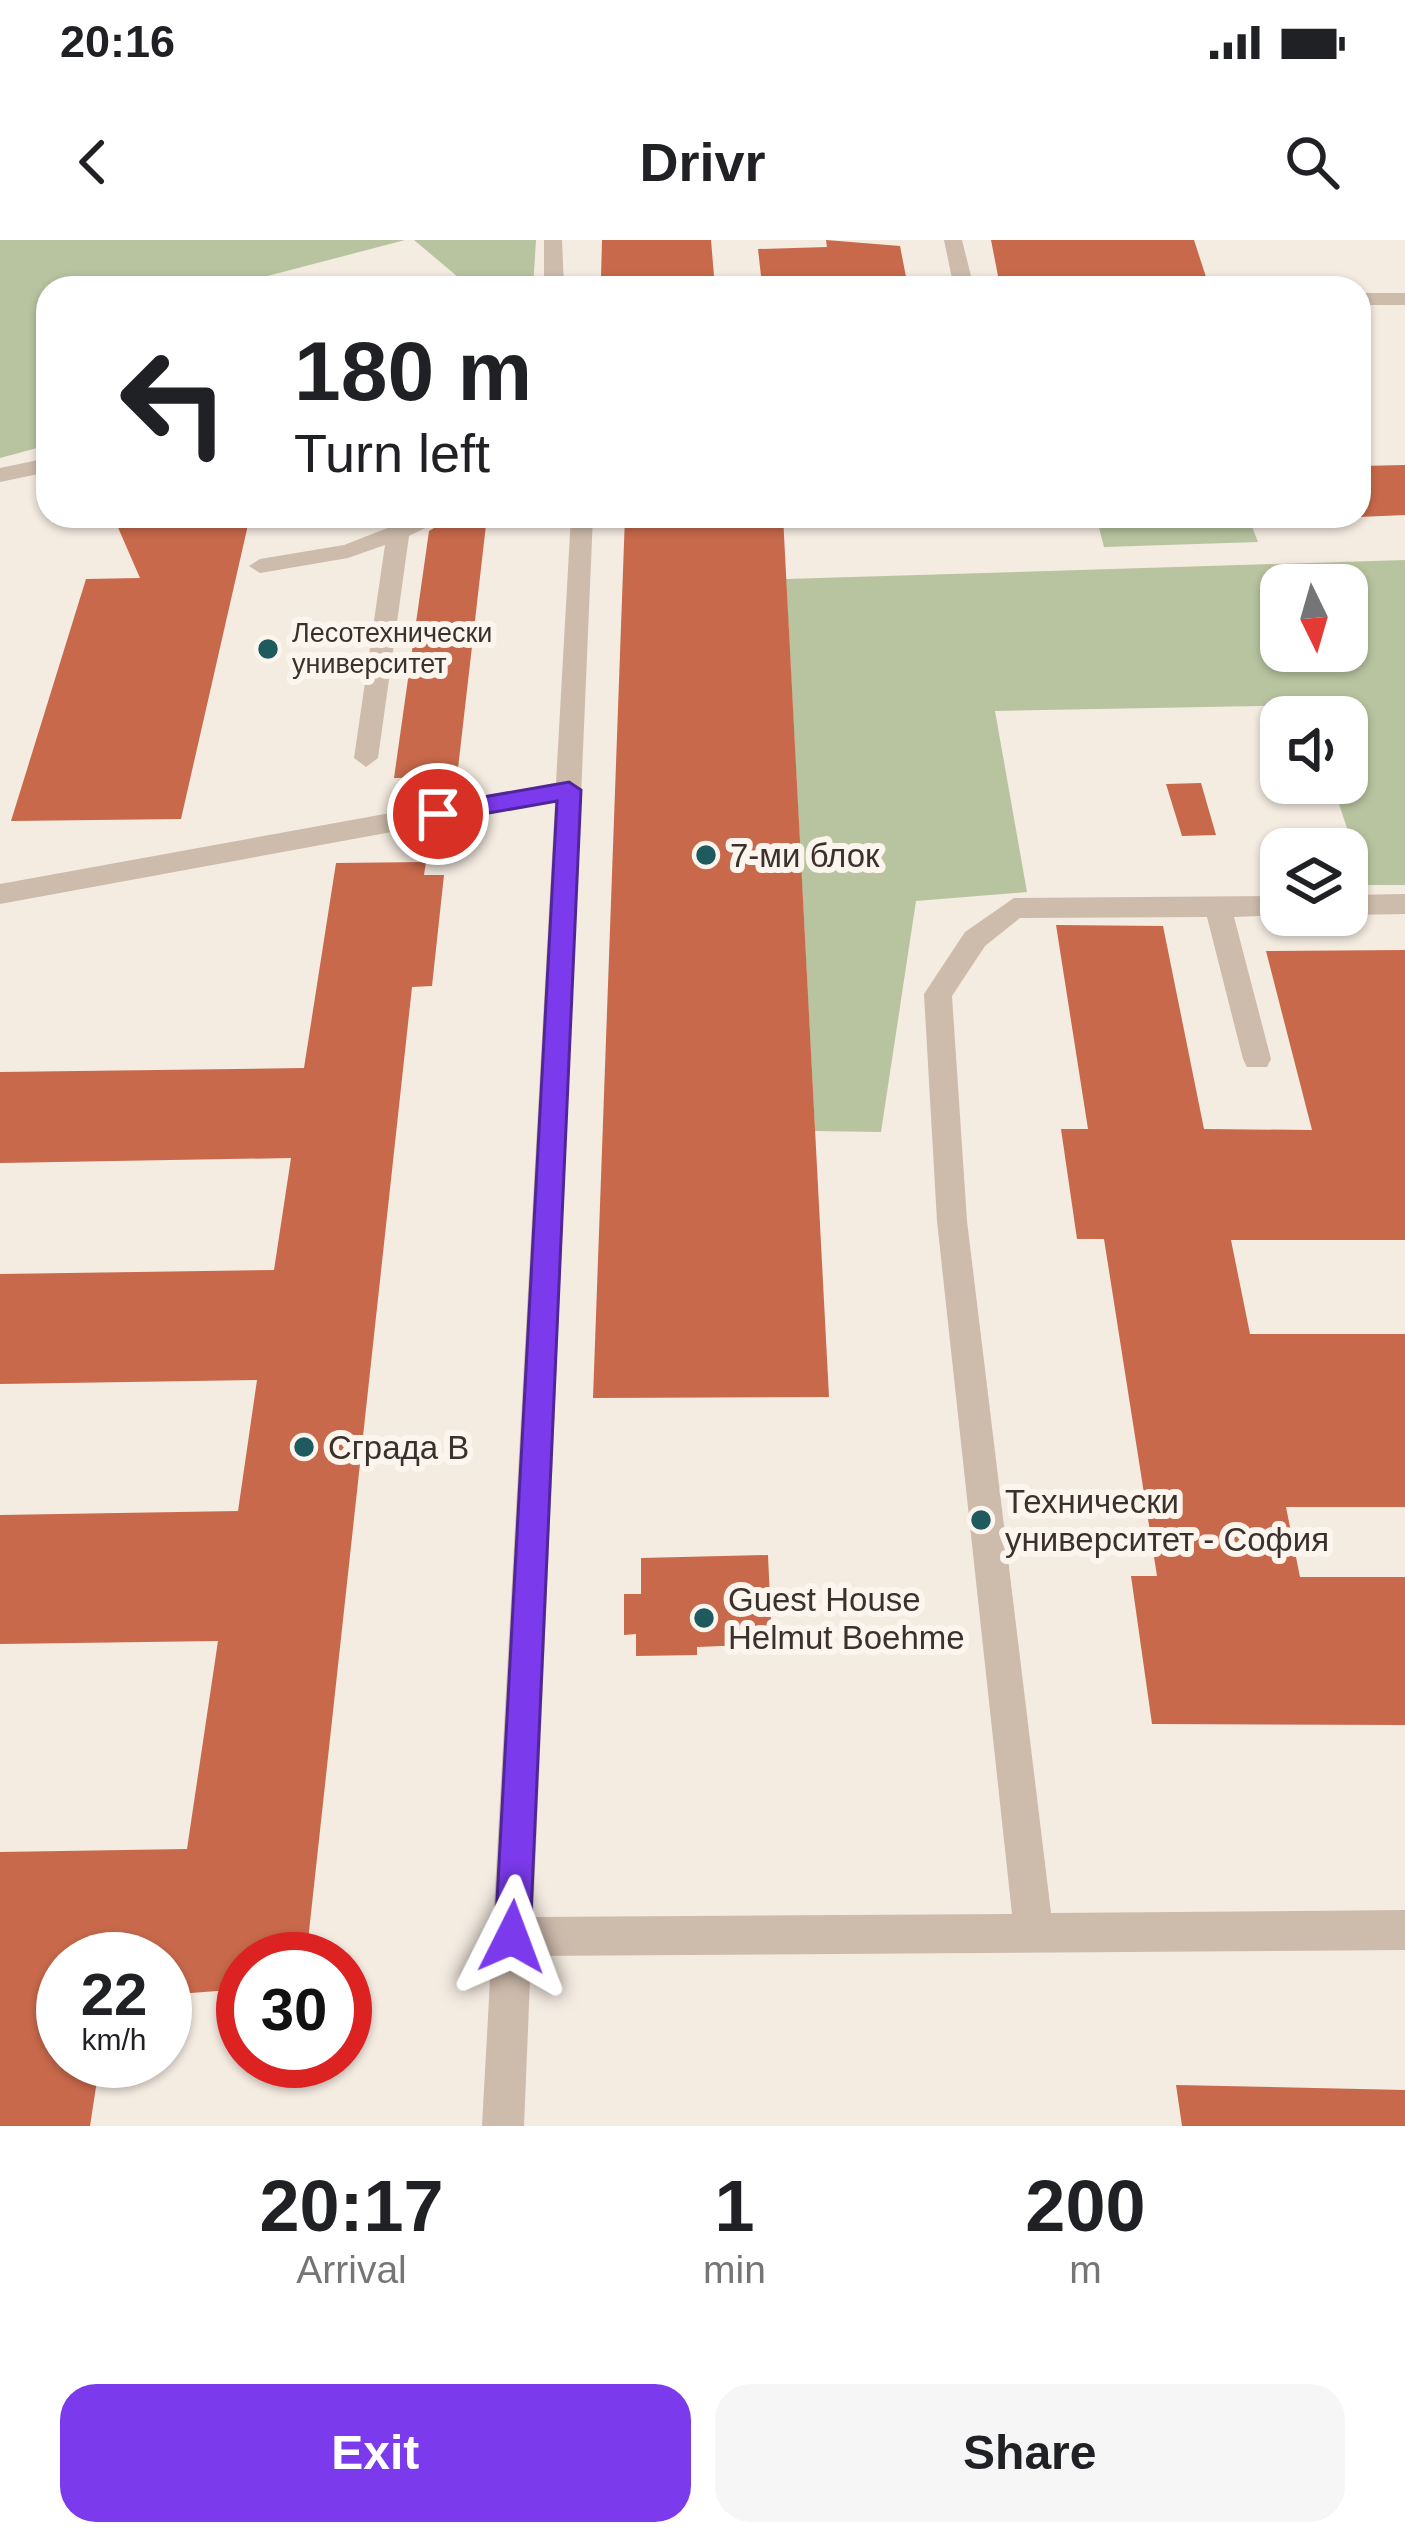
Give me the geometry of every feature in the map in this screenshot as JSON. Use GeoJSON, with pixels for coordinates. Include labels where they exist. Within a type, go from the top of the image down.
{"type":"FeatureCollection","features":[{"type":"Feature","properties":{"kind":"street"},"geometry":{"type":"LineString","coordinates":[[553,240],[554,276]]}},
{"type":"Feature","properties":{"kind":"street"},"geometry":{"type":"LineString","coordinates":[[953,240],[961,276]]}},
{"type":"Feature","properties":{"kind":"street"},"geometry":{"type":"LineString","coordinates":[[1371,299],[1405,299]]}},
{"type":"Feature","properties":{"kind":"street"},"geometry":{"type":"LineString","coordinates":[[0,475],[36,468]]}},
{"type":"Feature","properties":{"kind":"street"},"geometry":{"type":"LineString","coordinates":[[260,566],[348,551],[408,528]]}},
{"type":"Feature","properties":{"kind":"street"},"geometry":{"type":"LineString","coordinates":[[503,2126],[581,528]]}},
{"type":"Feature","properties":{"kind":"street"},"geometry":{"type":"LineString","coordinates":[[366,758],[398,532]]}},
{"type":"Feature","properties":{"kind":"street"},"geometry":{"type":"LineString","coordinates":[[0,893],[569,790]]}},
{"type":"Feature","properties":{"kind":"street"},"geometry":{"type":"LineString","coordinates":[[1368,905],[1405,904]]}},
{"type":"Feature","properties":{"kind":"street"},"geometry":{"type":"LineString","coordinates":[[1034,1933],[952,1221],[938,994],[975,939],[1014,908],[1260,906]]}},
{"type":"Feature","properties":{"kind":"street"},"geometry":{"type":"LineString","coordinates":[[1218,907],[1257,1059]]}},
{"type":"Feature","properties":{"kind":"street"},"geometry":{"type":"LineString","coordinates":[[512,1937],[1405,1930]]}},
{"type":"Feature","properties":{"kind":"green space"},"geometry":{"type":"Polygon","coordinates":[[[0,240],[405,240],[268,276],[36,276],[36,448],[0,458],[0,240]]]}},
{"type":"Feature","properties":{"kind":"green space"},"geometry":{"type":"Polygon","coordinates":[[[414,240],[536,240],[534,276],[457,276],[414,240]]]}},
{"type":"Feature","properties":{"kind":"green space"},"geometry":{"type":"Polygon","coordinates":[[[1099,528],[1253,528],[1258,542],[1104,547],[1099,528]]]}},
{"type":"Feature","properties":{"kind":"green space"},"geometry":{"type":"Polygon","coordinates":[[[1405,560],[1405,885],[1368,885],[1368,828],[1347,828],[1339,804],[1368,804],[1368,696],[1260,696],[1260,706],[995,711],[1027,892],[916,901],[881,1132],[815,1131],[786,579],[1260,564],[1260,672],[1368,672],[1368,564],[1275,564],[1405,560]]]}},
{"type":"Feature","properties":{"kind":"building"},"geometry":{"type":"Polygon","coordinates":[[[602,240],[711,240],[714,276],[601,276],[602,240]]]}},
{"type":"Feature","properties":{"kind":"building"},"geometry":{"type":"Polygon","coordinates":[[[826,240],[900,246],[906,276],[761,276],[758,249],[827,247],[826,240]]]}},
{"type":"Feature","properties":{"kind":"building"},"geometry":{"type":"Polygon","coordinates":[[[991,240],[1194,240],[1206,276],[998,276],[991,240]]]}},
{"type":"Feature","properties":{"kind":"building"},"geometry":{"type":"Polygon","coordinates":[[[1405,465],[1405,515],[1371,516],[1371,466],[1405,465]]]}},
{"type":"Feature","properties":{"kind":"building"},"geometry":{"type":"Polygon","coordinates":[[[118,528],[247,528],[181,819],[11,821],[86,579],[140,578],[118,528]]]}},
{"type":"Feature","properties":{"kind":"building"},"geometry":{"type":"Polygon","coordinates":[[[486,528],[457,777],[394,778],[429,531],[486,528]]]}},
{"type":"Feature","properties":{"kind":"building","name":"7-ми блок"},"geometry":{"type":"Polygon","coordinates":[[[625,528],[784,528],[829,1397],[593,1398],[625,528]]]}},
{"type":"Feature","properties":{"kind":"building"},"geometry":{"type":"Polygon","coordinates":[[[1201,783],[1216,835],[1182,836],[1166,784],[1201,783]]]}},
{"type":"Feature","properties":{"kind":"building","name":"Сграда В"},"geometry":{"type":"Polygon","coordinates":[[[426,862],[424,875],[444,875],[432,986],[412,987],[309,1932],[216,1932],[216,1991],[192,1993],[192,1932],[36,1932],[36,2088],[96,2088],[90,2126],[0,2126],[0,1852],[187,1849],[218,1641],[0,1644],[0,1515],[238,1511],[257,1380],[0,1384],[0,1274],[274,1270],[291,1158],[0,1163],[0,1072],[304,1068],[336,863],[426,862]]]}},
{"type":"Feature","properties":{"kind":"building"},"geometry":{"type":"Polygon","coordinates":[[[1056,925],[1163,926],[1204,1129],[1312,1130],[1266,951],[1405,950],[1405,1240],[1231,1240],[1250,1334],[1405,1334],[1405,1507],[1286,1507],[1300,1577],[1405,1577],[1405,1725],[1152,1724],[1131,1576],[1157,1576],[1104,1239],[1077,1239],[1061,1129],[1088,1129],[1056,925]]]}},
{"type":"Feature","properties":{"kind":"building"},"geometry":{"type":"Polygon","coordinates":[[[768,1555],[772,1644],[697,1647],[697,1655],[636,1656],[636,1634],[624,1635],[624,1594],[641,1594],[641,1558],[768,1555]]]}},
{"type":"Feature","properties":{"kind":"building"},"geometry":{"type":"Polygon","coordinates":[[[1176,2085],[1405,2090],[1405,2126],[1182,2126],[1176,2085]]]}},
{"type":"Feature","properties":{"kind":"place","name":"Лесотехнически университет"},"geometry":{"type":"Point","coordinates":[268,649]}},
{"type":"Feature","properties":{"kind":"place","name":"7-ми блок"},"geometry":{"type":"Point","coordinates":[706,855]}},
{"type":"Feature","properties":{"kind":"place","name":"Сграда В"},"geometry":{"type":"Point","coordinates":[304,1447]}},
{"type":"Feature","properties":{"kind":"place","name":"Технически университет - София"},"geometry":{"type":"Point","coordinates":[981,1520]}},
{"type":"Feature","properties":{"kind":"place","name":"Guest House Helmut Boehme"},"geometry":{"type":"Point","coordinates":[704,1618]}},
{"type":"Feature","properties":{"kind":"route"},"geometry":{"type":"LineString","coordinates":[[438,814],[569,790],[512,1937]]}}]}
